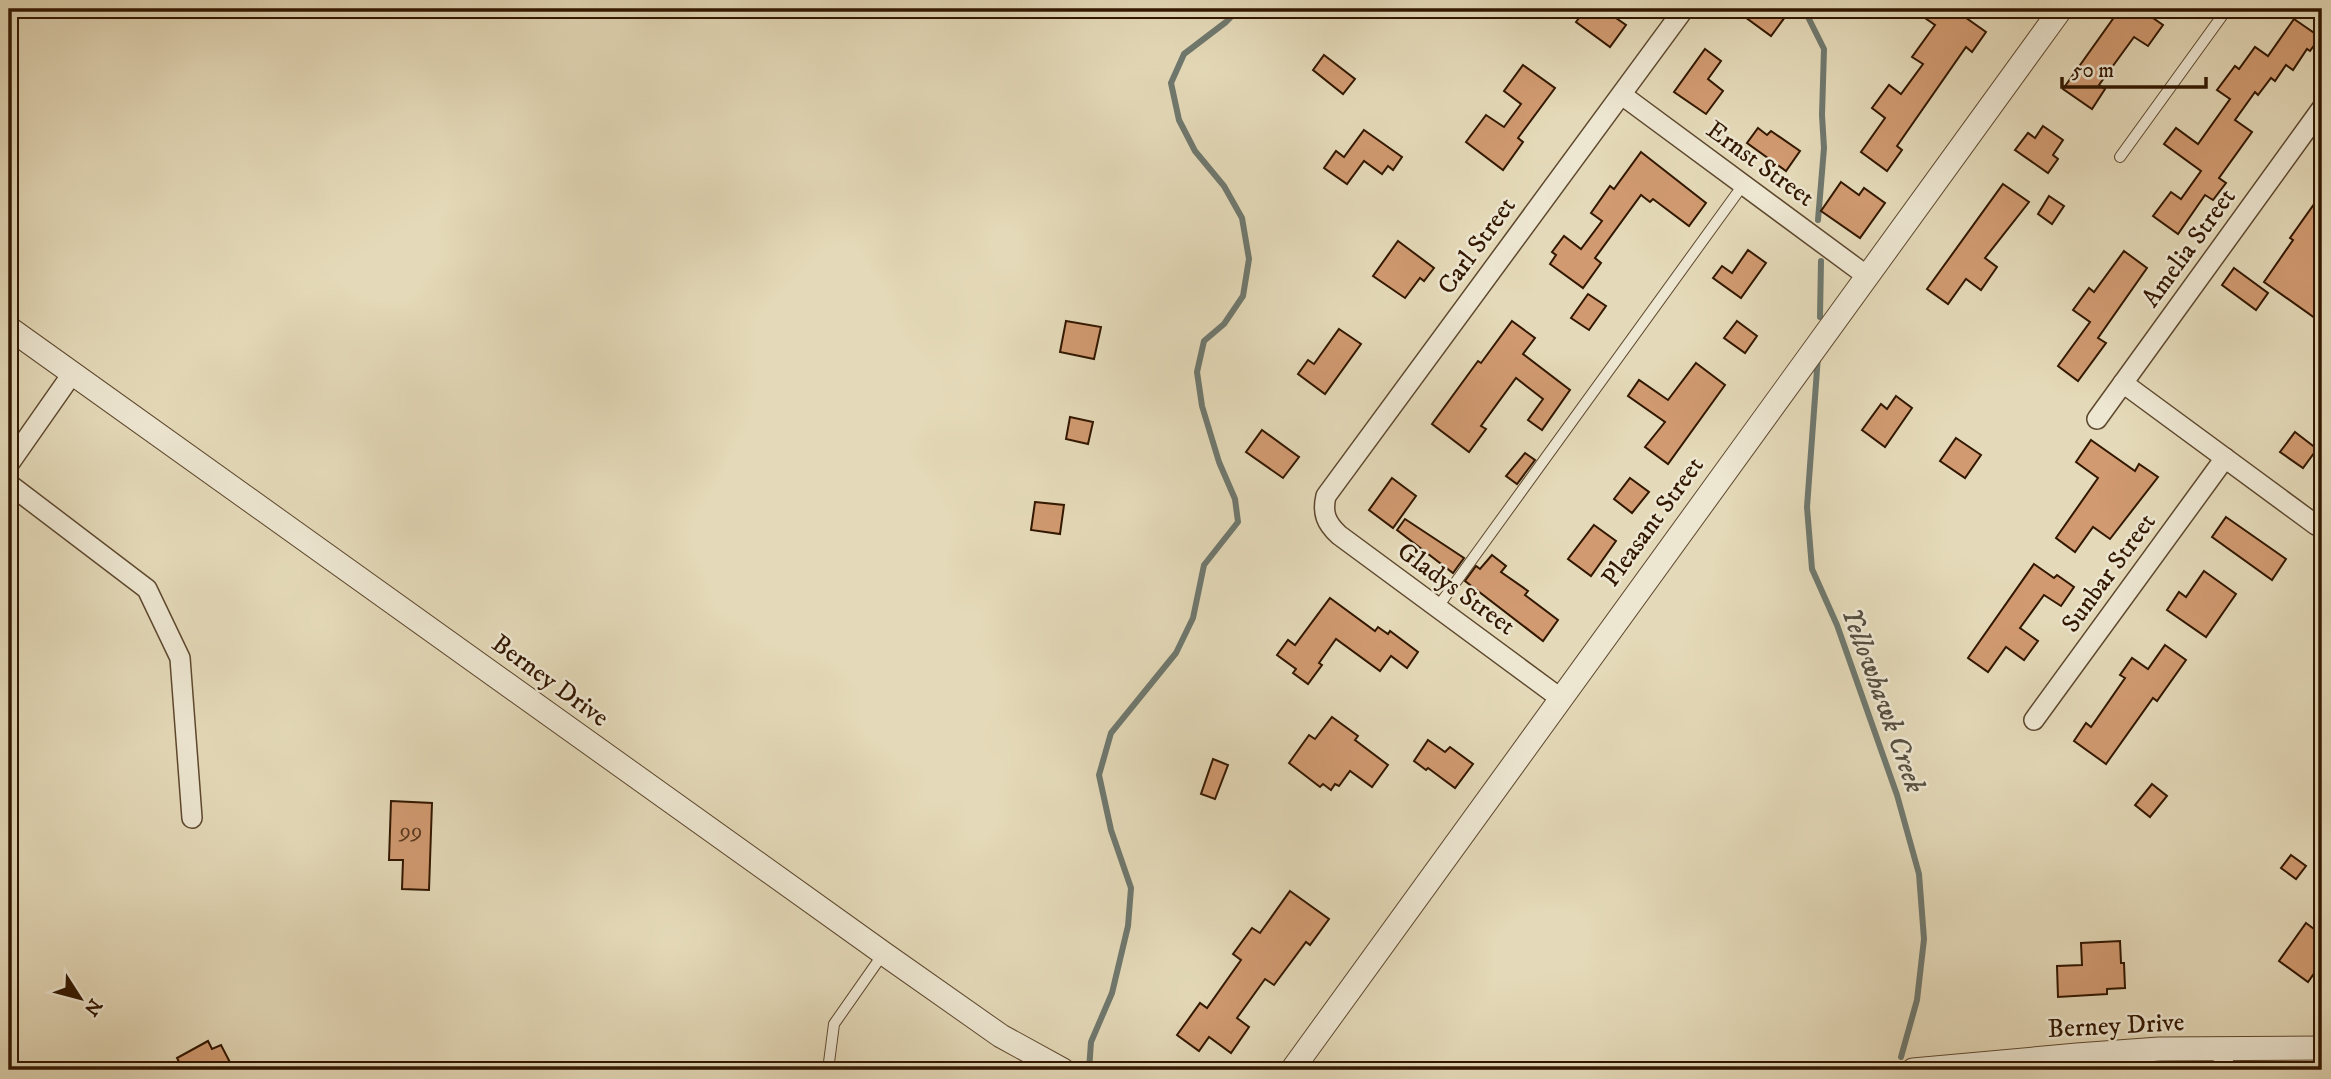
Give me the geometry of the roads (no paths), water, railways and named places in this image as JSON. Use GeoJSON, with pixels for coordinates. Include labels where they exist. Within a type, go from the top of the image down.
{"type":"FeatureCollection","features":[{"type":"Feature","properties":{"kind":"street","name":"Carl Street"},"geometry":{"type":"LineString","coordinates":[[1325,519],[1323,508],[1326,496],[1684,9]]}},
{"type":"Feature","properties":{"kind":"street","name":"Pleasant Street"},"geometry":{"type":"LineString","coordinates":[[1292,1070],[2062,9]]}},
{"type":"Feature","properties":{"kind":"street","name":"Ernst Street"},"geometry":{"type":"LineString","coordinates":[[1622,95],[1867,276]]}},
{"type":"Feature","properties":{"kind":"street","name":"Amelia Street"},"geometry":{"type":"LineString","coordinates":[[2098,419],[2322,108]]}},
{"type":"Feature","properties":{"kind":"street","name":"Berney Drive"},"geometry":{"type":"LineString","coordinates":[[9,328],[883,953],[1001,1036],[1063,1070]]}},
{"type":"Feature","properties":{"kind":"street"},"geometry":{"type":"LineString","coordinates":[[9,464],[72,374]]}},
{"type":"Feature","properties":{"kind":"street"},"geometry":{"type":"LineString","coordinates":[[2123,383],[2322,527]]}},
{"type":"Feature","properties":{"kind":"street","name":"Sunbar Street"},"geometry":{"type":"LineString","coordinates":[[2034,720],[2225,458]]}},
{"type":"Feature","properties":{"kind":"street"},"geometry":{"type":"LineString","coordinates":[[9,484],[147,589],[180,658],[192,818]]}},
{"type":"Feature","properties":{"kind":"street","name":"Gladys Street"},"geometry":{"type":"LineString","coordinates":[[1325,519],[1339,535],[1560,698]]}},
{"type":"Feature","properties":{"kind":"street","name":"Berney Drive"},"geometry":{"type":"LineString","coordinates":[[1913,1070],[2159,1049],[2224,1060],[2322,1048]]}},
{"type":"Feature","properties":{"kind":"lane"},"geometry":{"type":"LineString","coordinates":[[2120,157],[2227,9]]}},
{"type":"Feature","properties":{"kind":"lane"},"geometry":{"type":"LineString","coordinates":[[1437,608],[1743,185]]}},
{"type":"Feature","properties":{"kind":"lane"},"geometry":{"type":"LineString","coordinates":[[828,1070],[834,1024],[883,953]]}},
{"type":"Feature","properties":{"kind":"waterway","name":"Yellowhawk Creek"},"geometry":{"type":"LineString","coordinates":[[1089,1070],[1091,1042],[1112,993],[1128,926],[1131,888],[1111,830],[1099,775],[1111,733],[1176,653],[1193,618],[1204,565],[1238,522],[1235,499],[1219,462],[1202,406],[1197,372],[1204,341],[1224,324],[1243,296],[1249,259],[1242,218],[1224,186],[1195,151],[1179,120],[1171,83],[1184,54],[1239,9]]}},
{"type":"Feature","properties":{"kind":"waterway","name":"Yellowhawk Creek"},"geometry":{"type":"LineString","coordinates":[[1804,9],[1824,49],[1824,148],[1818,220]]}},
{"type":"Feature","properties":{"kind":"waterway","name":"Yellowhawk Creek"},"geometry":{"type":"LineString","coordinates":[[1820,317],[1821,261]]}},
{"type":"Feature","properties":{"kind":"waterway","name":"Yellowhawk Creek"},"geometry":{"type":"LineString","coordinates":[[1818,356],[1807,507],[1812,569],[1837,625],[1897,795],[1919,874],[1924,939],[1917,1000],[1901,1057]]}}]}
